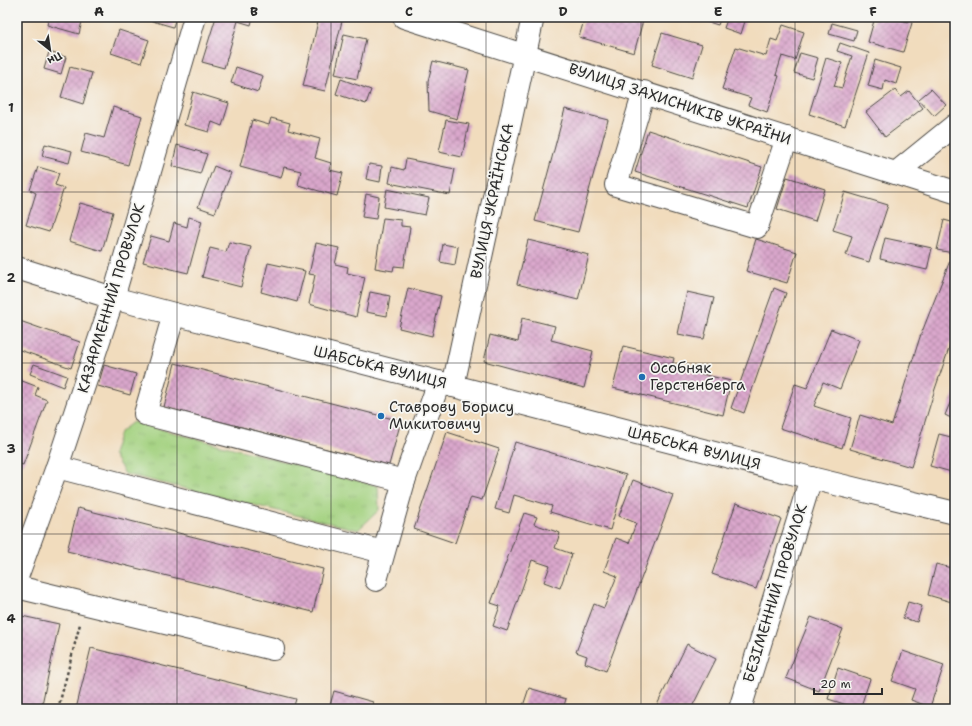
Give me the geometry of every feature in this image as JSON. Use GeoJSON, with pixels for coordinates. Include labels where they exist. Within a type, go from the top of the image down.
{"type":"FeatureCollection","features":[{"type":"Feature","properties":{"kind":"street","name":"КАЗАРМЕННИЙ ПРОВУЛОК"},"geometry":{"type":"LineString","coordinates":[[17,577],[57,467],[113,298],[195,17]]}},
{"type":"Feature","properties":{"kind":"street","name":"ВУЛИЦЯ ЗАХИСНИКІВ УКРАЇНИ"},"geometry":{"type":"LineString","coordinates":[[404,17],[897,172],[955,192]]}},
{"type":"Feature","properties":{"kind":"street","name":"ВУЛИЦЯ УКРАЇНСЬКА"},"geometry":{"type":"LineString","coordinates":[[376,580],[404,481],[446,384],[533,17]]}},
{"type":"Feature","properties":{"kind":"street"},"geometry":{"type":"LineString","coordinates":[[644,92],[616,184],[757,227],[787,138]]}},
{"type":"Feature","properties":{"kind":"street"},"geometry":{"type":"LineString","coordinates":[[897,172],[955,125]]}},
{"type":"Feature","properties":{"kind":"street","name":"ШАБСЬКА ВУЛИЦЯ"},"geometry":{"type":"LineString","coordinates":[[17,268],[113,298],[174,314],[811,478],[955,513]]}},
{"type":"Feature","properties":{"kind":"street"},"geometry":{"type":"LineString","coordinates":[[174,314],[145,414],[404,481]]}},
{"type":"Feature","properties":{"kind":"street"},"geometry":{"type":"LineString","coordinates":[[57,467],[384,552]]}},
{"type":"Feature","properties":{"kind":"street","name":"БЕЗІМЕННИЙ ПРОВУЛОК"},"geometry":{"type":"LineString","coordinates":[[740,709],[811,478]]}},
{"type":"Feature","properties":{"kind":"street"},"geometry":{"type":"LineString","coordinates":[[17,587],[273,649]]}},
{"type":"Feature","properties":{"kind":"path"},"geometry":{"type":"LineString","coordinates":[[58,709],[85,603]]}},
{"type":"Feature","properties":{"kind":"green space"},"geometry":{"type":"Polygon","coordinates":[[[133,422],[378,486],[379,510],[358,530],[125,474],[113,454],[120,432],[133,422]]]}},
{"type":"Feature","properties":{"kind":"building"},"geometry":{"type":"Polygon","coordinates":[[[49,17],[83,17],[79,34],[47,25],[49,17]]]}},
{"type":"Feature","properties":{"kind":"building"},"geometry":{"type":"Polygon","coordinates":[[[139,17],[176,17],[173,27],[139,17]]]}},
{"type":"Feature","properties":{"kind":"building"},"geometry":{"type":"Polygon","coordinates":[[[216,17],[253,17],[251,25],[238,21],[224,68],[202,62],[216,17]]]}},
{"type":"Feature","properties":{"kind":"building"},"geometry":{"type":"Polygon","coordinates":[[[319,17],[328,17],[342,21],[325,91],[303,86],[319,17]]]}},
{"type":"Feature","properties":{"kind":"building"},"geometry":{"type":"Polygon","coordinates":[[[585,17],[644,17],[634,53],[579,37],[585,17]]]}},
{"type":"Feature","properties":{"kind":"building"},"geometry":{"type":"Polygon","coordinates":[[[692,17],[721,17],[718,25],[692,17]]]}},
{"type":"Feature","properties":{"kind":"building"},"geometry":{"type":"Polygon","coordinates":[[[728,17],[746,18],[741,34],[724,28],[728,17]]]}},
{"type":"Feature","properties":{"kind":"building"},"geometry":{"type":"Polygon","coordinates":[[[875,17],[891,17],[912,23],[903,52],[868,42],[875,17]]]}},
{"type":"Feature","properties":{"kind":"building"},"geometry":{"type":"Polygon","coordinates":[[[832,23],[857,30],[854,41],[829,34],[832,23]]]}},
{"type":"Feature","properties":{"kind":"building"},"geometry":{"type":"Polygon","coordinates":[[[783,25],[804,32],[795,60],[782,56],[776,75],[779,76],[767,112],[748,105],[751,98],[722,89],[736,47],[766,56],[771,39],[777,41],[783,25]]]}},
{"type":"Feature","properties":{"kind":"building"},"geometry":{"type":"Polygon","coordinates":[[[119,30],[149,40],[141,63],[111,53],[119,30]]]}},
{"type":"Feature","properties":{"kind":"building"},"geometry":{"type":"Polygon","coordinates":[[[662,33],[702,45],[692,78],[652,65],[662,33]]]}},
{"type":"Feature","properties":{"kind":"building"},"geometry":{"type":"Polygon","coordinates":[[[344,34],[366,39],[357,79],[335,74],[344,34]]]}},
{"type":"Feature","properties":{"kind":"building"},"geometry":{"type":"Polygon","coordinates":[[[840,43],[869,53],[845,126],[809,114],[826,58],[842,63],[834,86],[842,88],[852,56],[837,51],[840,43]]]}},
{"type":"Feature","properties":{"kind":"building"},"geometry":{"type":"Polygon","coordinates":[[[49,52],[66,57],[61,74],[44,69],[49,52]]]}},
{"type":"Feature","properties":{"kind":"building"},"geometry":{"type":"Polygon","coordinates":[[[800,53],[818,58],[812,78],[794,73],[800,53]]]}},
{"type":"Feature","properties":{"kind":"building"},"geometry":{"type":"Polygon","coordinates":[[[875,60],[901,68],[896,84],[885,80],[883,90],[868,86],[875,60]]]}},
{"type":"Feature","properties":{"kind":"building"},"geometry":{"type":"Polygon","coordinates":[[[433,61],[469,70],[457,119],[429,111],[428,81],[433,61]]]}},
{"type":"Feature","properties":{"kind":"building"},"geometry":{"type":"Polygon","coordinates":[[[70,67],[92,73],[83,104],[61,97],[70,67]]]}},
{"type":"Feature","properties":{"kind":"building"},"geometry":{"type":"Polygon","coordinates":[[[236,67],[263,76],[258,92],[231,83],[236,67]]]}},
{"type":"Feature","properties":{"kind":"building"},"geometry":{"type":"Polygon","coordinates":[[[341,79],[371,90],[366,104],[336,94],[341,79]]]}},
{"type":"Feature","properties":{"kind":"building"},"geometry":{"type":"Polygon","coordinates":[[[931,89],[946,105],[934,116],[919,99],[931,89]]]}},
{"type":"Feature","properties":{"kind":"building"},"geometry":{"type":"Polygon","coordinates":[[[895,90],[901,97],[909,91],[923,108],[885,137],[866,112],[895,90]]]}},
{"type":"Feature","properties":{"kind":"building"},"geometry":{"type":"Polygon","coordinates":[[[193,92],[229,103],[222,126],[212,122],[209,132],[184,125],[193,92]]]}},
{"type":"Feature","properties":{"kind":"building"},"geometry":{"type":"Polygon","coordinates":[[[113,107],[142,116],[128,165],[81,152],[86,133],[104,138],[113,107]]]}},
{"type":"Feature","properties":{"kind":"building"},"geometry":{"type":"Polygon","coordinates":[[[565,109],[608,120],[578,232],[535,221],[565,109]]]}},
{"type":"Feature","properties":{"kind":"building"},"geometry":{"type":"Polygon","coordinates":[[[271,118],[290,123],[288,130],[320,139],[315,158],[331,163],[329,170],[343,173],[337,196],[298,185],[301,171],[284,167],[281,178],[240,167],[252,120],[269,125],[271,118]]]}},
{"type":"Feature","properties":{"kind":"building"},"geometry":{"type":"Polygon","coordinates":[[[446,120],[469,124],[462,157],[439,152],[446,120]]]}},
{"type":"Feature","properties":{"kind":"building"},"geometry":{"type":"Polygon","coordinates":[[[648,130],[762,167],[748,208],[635,172],[648,130]]]}},
{"type":"Feature","properties":{"kind":"building"},"geometry":{"type":"Polygon","coordinates":[[[45,144],[72,151],[69,163],[42,156],[45,144]]]}},
{"type":"Feature","properties":{"kind":"building"},"geometry":{"type":"Polygon","coordinates":[[[177,145],[207,154],[200,174],[172,166],[177,145]]]}},
{"type":"Feature","properties":{"kind":"building"},"geometry":{"type":"Polygon","coordinates":[[[406,159],[455,169],[450,195],[389,183],[392,167],[404,170],[406,159]]]}},
{"type":"Feature","properties":{"kind":"building"},"geometry":{"type":"Polygon","coordinates":[[[369,164],[382,166],[380,182],[366,179],[369,164]]]}},
{"type":"Feature","properties":{"kind":"building"},"geometry":{"type":"Polygon","coordinates":[[[214,166],[231,173],[215,213],[198,207],[214,166]]]}},
{"type":"Feature","properties":{"kind":"building"},"geometry":{"type":"Polygon","coordinates":[[[38,167],[59,173],[55,185],[64,188],[49,232],[26,225],[36,193],[30,190],[38,167]]]}},
{"type":"Feature","properties":{"kind":"building"},"geometry":{"type":"Polygon","coordinates":[[[787,177],[825,189],[815,221],[777,209],[787,177]]]}},
{"type":"Feature","properties":{"kind":"building"},"geometry":{"type":"Polygon","coordinates":[[[387,189],[429,198],[425,215],[384,207],[387,189]]]}},
{"type":"Feature","properties":{"kind":"building"},"geometry":{"type":"Polygon","coordinates":[[[845,192],[888,205],[869,262],[846,255],[852,236],[833,230],[845,192]]]}},
{"type":"Feature","properties":{"kind":"building"},"geometry":{"type":"Polygon","coordinates":[[[366,194],[379,197],[376,219],[362,217],[366,194]]]}},
{"type":"Feature","properties":{"kind":"building"},"geometry":{"type":"Polygon","coordinates":[[[80,203],[113,212],[102,251],[69,241],[80,203]]]}},
{"type":"Feature","properties":{"kind":"building"},"geometry":{"type":"Polygon","coordinates":[[[189,217],[202,221],[188,273],[143,262],[151,236],[169,241],[174,223],[187,227],[189,217]]]}},
{"type":"Feature","properties":{"kind":"building"},"geometry":{"type":"Polygon","coordinates":[[[383,218],[401,220],[401,226],[410,227],[404,267],[394,266],[393,271],[375,268],[383,218]]]}},
{"type":"Feature","properties":{"kind":"building"},"geometry":{"type":"Polygon","coordinates":[[[944,220],[955,223],[955,331],[911,467],[850,449],[860,415],[892,425],[920,337],[953,253],[937,250],[944,220]]]}},
{"type":"Feature","properties":{"kind":"building"},"geometry":{"type":"Polygon","coordinates":[[[885,238],[932,248],[927,270],[880,259],[885,238]]]}},
{"type":"Feature","properties":{"kind":"building"},"geometry":{"type":"Polygon","coordinates":[[[756,239],[797,252],[787,283],[746,271],[756,239]]]}},
{"type":"Feature","properties":{"kind":"building"},"geometry":{"type":"Polygon","coordinates":[[[528,240],[589,255],[578,300],[517,284],[528,240]]]}},
{"type":"Feature","properties":{"kind":"building"},"geometry":{"type":"Polygon","coordinates":[[[229,242],[251,247],[241,287],[202,277],[210,248],[226,252],[229,242]]]}},
{"type":"Feature","properties":{"kind":"building"},"geometry":{"type":"Polygon","coordinates":[[[316,243],[339,248],[335,264],[348,267],[347,273],[365,277],[356,317],[309,304],[315,275],[309,274],[316,243]]]}},
{"type":"Feature","properties":{"kind":"building"},"geometry":{"type":"Polygon","coordinates":[[[443,244],[458,247],[455,265],[440,262],[443,244]]]}},
{"type":"Feature","properties":{"kind":"building"},"geometry":{"type":"Polygon","coordinates":[[[268,263],[305,271],[297,302],[261,292],[268,263]]]}},
{"type":"Feature","properties":{"kind":"building"},"geometry":{"type":"Polygon","coordinates":[[[408,288],[441,296],[432,336],[399,328],[408,288]]]}},
{"type":"Feature","properties":{"kind":"building"},"geometry":{"type":"Polygon","coordinates":[[[774,288],[786,293],[744,413],[731,408],[774,288]]]}},
{"type":"Feature","properties":{"kind":"building"},"geometry":{"type":"Polygon","coordinates":[[[370,292],[390,296],[387,316],[366,312],[370,292]]]}},
{"type":"Feature","properties":{"kind":"building"},"geometry":{"type":"Polygon","coordinates":[[[687,292],[714,298],[704,339],[678,334],[687,292]]]}},
{"type":"Feature","properties":{"kind":"building"},"geometry":{"type":"Polygon","coordinates":[[[522,318],[555,326],[551,340],[593,351],[584,388],[484,361],[490,335],[518,342],[522,318]]]}},
{"type":"Feature","properties":{"kind":"building"},"geometry":{"type":"Polygon","coordinates":[[[17,320],[80,342],[71,368],[17,349],[17,320]]]}},
{"type":"Feature","properties":{"kind":"building"},"geometry":{"type":"Polygon","coordinates":[[[831,329],[859,340],[840,389],[823,382],[814,406],[851,418],[842,448],[780,428],[795,384],[807,388],[831,329]]]}},
{"type":"Feature","properties":{"kind":"building"},"geometry":{"type":"Polygon","coordinates":[[[623,346],[674,358],[672,367],[731,381],[723,415],[613,388],[623,346]]]}},
{"type":"Feature","properties":{"kind":"building"},"geometry":{"type":"Polygon","coordinates":[[[175,363],[401,421],[389,465],[164,407],[175,363]]]}},
{"type":"Feature","properties":{"kind":"building"},"geometry":{"type":"Polygon","coordinates":[[[34,364],[67,376],[63,387],[30,374],[34,364]]]}},
{"type":"Feature","properties":{"kind":"building"},"geometry":{"type":"Polygon","coordinates":[[[104,365],[136,374],[130,395],[98,386],[104,365]]]}},
{"type":"Feature","properties":{"kind":"building"},"geometry":{"type":"Polygon","coordinates":[[[17,379],[38,387],[35,395],[47,400],[23,465],[17,463],[17,379]]]}},
{"type":"Feature","properties":{"kind":"building"},"geometry":{"type":"Polygon","coordinates":[[[955,391],[955,420],[945,415],[955,391]]]}},
{"type":"Feature","properties":{"kind":"building"},"geometry":{"type":"Polygon","coordinates":[[[447,432],[499,449],[482,500],[471,497],[455,543],[414,529],[447,432]]]}},
{"type":"Feature","properties":{"kind":"building"},"geometry":{"type":"Polygon","coordinates":[[[939,434],[955,438],[955,473],[930,466],[939,434]]]}},
{"type":"Feature","properties":{"kind":"building"},"geometry":{"type":"Polygon","coordinates":[[[515,442],[626,475],[610,530],[550,512],[552,506],[514,495],[509,513],[495,509],[515,442]]]}},
{"type":"Feature","properties":{"kind":"building"},"geometry":{"type":"Polygon","coordinates":[[[633,480],[673,495],[606,671],[585,663],[587,656],[576,652],[594,604],[604,608],[617,576],[604,571],[616,538],[629,543],[636,523],[619,516],[633,480]]]}},
{"type":"Feature","properties":{"kind":"building"},"geometry":{"type":"Polygon","coordinates":[[[736,503],[781,519],[756,589],[712,574],[736,503]]]}},
{"type":"Feature","properties":{"kind":"building"},"geometry":{"type":"Polygon","coordinates":[[[78,508],[323,569],[313,612],[67,551],[78,508]]]}},
{"type":"Feature","properties":{"kind":"building"},"geometry":{"type":"Polygon","coordinates":[[[524,513],[537,517],[534,524],[560,533],[555,548],[572,554],[560,588],[544,582],[550,566],[532,560],[507,631],[493,626],[500,606],[491,603],[524,513]]]}},
{"type":"Feature","properties":{"kind":"building"},"geometry":{"type":"Polygon","coordinates":[[[936,564],[955,569],[955,603],[928,595],[936,564]]]}},
{"type":"Feature","properties":{"kind":"building"},"geometry":{"type":"Polygon","coordinates":[[[908,602],[922,606],[917,622],[903,618],[908,602]]]}},
{"type":"Feature","properties":{"kind":"building"},"geometry":{"type":"Polygon","coordinates":[[[17,615],[59,624],[41,709],[17,709],[17,615]]]}},
{"type":"Feature","properties":{"kind":"building"},"geometry":{"type":"Polygon","coordinates":[[[811,617],[843,629],[819,691],[786,678],[811,617]]]}},
{"type":"Feature","properties":{"kind":"building"},"geometry":{"type":"Polygon","coordinates":[[[687,644],[716,659],[691,709],[659,709],[656,707],[687,644]]]}},
{"type":"Feature","properties":{"kind":"building"},"geometry":{"type":"Polygon","coordinates":[[[91,648],[296,699],[293,709],[76,709],[91,648]]]}},
{"type":"Feature","properties":{"kind":"building"},"geometry":{"type":"Polygon","coordinates":[[[903,651],[944,665],[930,707],[911,700],[915,689],[892,681],[903,651]]]}},
{"type":"Feature","properties":{"kind":"building"},"geometry":{"type":"Polygon","coordinates":[[[838,668],[870,679],[860,709],[828,699],[838,668]]]}},
{"type":"Feature","properties":{"kind":"building"},"geometry":{"type":"Polygon","coordinates":[[[529,688],[566,699],[563,709],[522,709],[529,688]]]}},
{"type":"Feature","properties":{"kind":"building"},"geometry":{"type":"Polygon","coordinates":[[[334,691],[373,702],[371,709],[329,709],[334,691]]]}},
{"type":"Feature","properties":{"kind":"place","name":"Особняк Герстенберга"},"geometry":{"type":"Point","coordinates":[642,377]}},
{"type":"Feature","properties":{"kind":"place","name":"Ставрову Борису Микитовичу"},"geometry":{"type":"Point","coordinates":[381,416]}}]}
